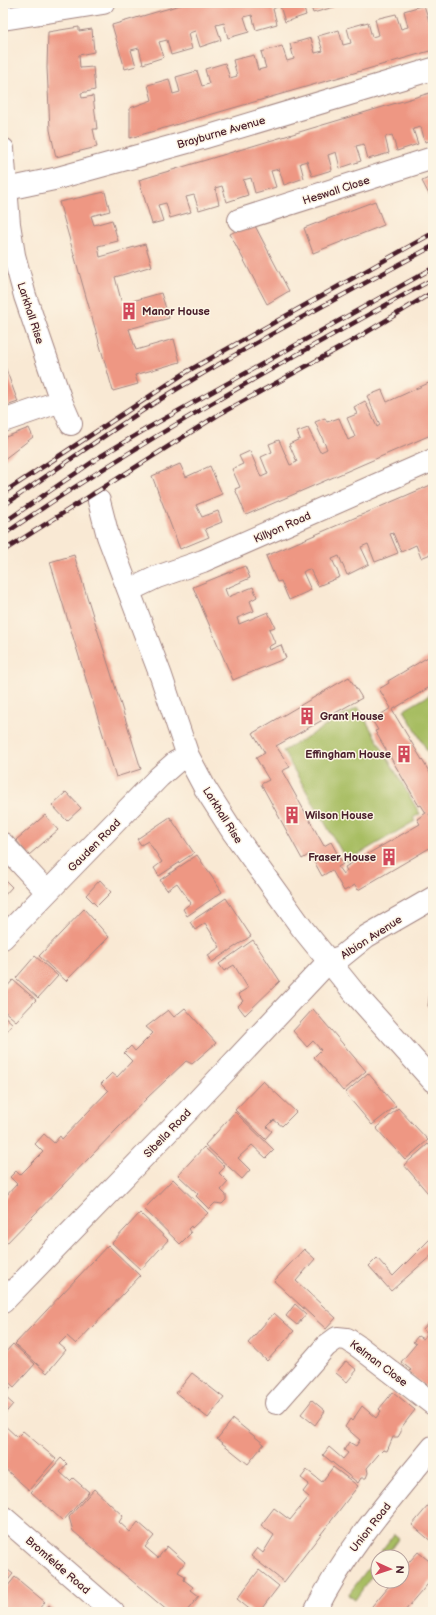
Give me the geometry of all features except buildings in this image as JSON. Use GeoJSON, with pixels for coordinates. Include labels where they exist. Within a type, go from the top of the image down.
{"type":"FeatureCollection","features":[{"type":"Feature","properties":{"kind":"street"},"geometry":{"type":"LineString","coordinates":[[3,19],[103,3]]}},
{"type":"Feature","properties":{"kind":"street","name":"Brayburne Avenue"},"geometry":{"type":"LineString","coordinates":[[6,189],[54,179],[206,137],[433,69]]}},
{"type":"Feature","properties":{"kind":"street","name":"Larkhall Rise"},"geometry":{"type":"LineString","coordinates":[[3,149],[9,256],[61,401],[71,424]]}},
{"type":"Feature","properties":{"kind":"street","name":"Heswall Close"},"geometry":{"type":"LineString","coordinates":[[239,220],[433,158]]}},
{"type":"Feature","properties":{"kind":"street"},"geometry":{"type":"LineString","coordinates":[[3,421],[61,401]]}},
{"type":"Feature","properties":{"kind":"street","name":"Killyon Road"},"geometry":{"type":"LineString","coordinates":[[130,590],[157,577],[203,561],[433,460]]}},
{"type":"Feature","properties":{"kind":"street","name":"Larkhall Rise"},"geometry":{"type":"LineString","coordinates":[[99,501],[107,532],[130,590],[188,756],[233,832],[302,928],[357,996],[433,1081]]}},
{"type":"Feature","properties":{"kind":"street","name":"Gauden Road"},"geometry":{"type":"LineString","coordinates":[[3,938],[159,777],[176,762],[188,756]]}},
{"type":"Feature","properties":{"kind":"street"},"geometry":{"type":"LineString","coordinates":[[3,844],[47,892]]}},
{"type":"Feature","properties":{"kind":"street","name":"Albion Avenue"},"geometry":{"type":"LineString","coordinates":[[329,961],[341,957],[367,936],[433,898]]}},
{"type":"Feature","properties":{"kind":"street","name":"Sibella Road"},"geometry":{"type":"LineString","coordinates":[[3,1302],[188,1111],[329,961]]}},
{"type":"Feature","properties":{"kind":"street","name":"Kelman Close"},"geometry":{"type":"LineString","coordinates":[[276,1403],[326,1346],[337,1338],[346,1339],[359,1347],[433,1404]]}},
{"type":"Feature","properties":{"kind":"street","name":"Union Road"},"geometry":{"type":"LineString","coordinates":[[315,1612],[328,1586],[350,1551],[433,1447]]}},
{"type":"Feature","properties":{"kind":"street","name":"Bromfelde Road"},"geometry":{"type":"LineString","coordinates":[[3,1517],[113,1612]]}},
{"type":"Feature","properties":{"kind":"green space"},"geometry":{"type":"Polygon","coordinates":[[[433,693],[433,761],[404,710],[433,693]]]}},
{"type":"Feature","properties":{"kind":"green space"},"geometry":{"type":"Polygon","coordinates":[[[358,707],[420,814],[413,818],[415,821],[347,861],[283,751],[358,707]]]}},
{"type":"Feature","properties":{"kind":"green space"},"geometry":{"type":"Polygon","coordinates":[[[394,1534],[399,1538],[391,1549],[383,1549],[394,1534]]]}},
{"type":"Feature","properties":{"kind":"green space"},"geometry":{"type":"Polygon","coordinates":[[[370,1566],[370,1578],[355,1600],[348,1595],[370,1566]]]}},
{"type":"Feature","properties":{"kind":"railway"},"geometry":{"type":"LineString","coordinates":[[3,493],[188,371],[433,233]]}},
{"type":"Feature","properties":{"kind":"railway"},"geometry":{"type":"LineString","coordinates":[[3,506],[117,427],[190,381],[293,322],[433,246]]}},
{"type":"Feature","properties":{"kind":"railway"},"geometry":{"type":"LineString","coordinates":[[3,523],[101,456],[146,429],[433,268]]}},
{"type":"Feature","properties":{"kind":"railway"},"geometry":{"type":"LineString","coordinates":[[3,535],[107,466],[269,371],[433,279]]}},
{"type":"Feature","properties":{"kind":"railway"},"geometry":{"type":"LineString","coordinates":[[3,551],[218,415],[352,341],[433,292]]}},
{"type":"Feature","properties":{"kind":"place","name":"Manor House"},"geometry":{"type":"Point","coordinates":[129,311]}},
{"type":"Feature","properties":{"kind":"place","name":"Grant House"},"geometry":{"type":"Point","coordinates":[307,716]}},
{"type":"Feature","properties":{"kind":"place","name":"Effingham House"},"geometry":{"type":"Point","coordinates":[404,754]}},
{"type":"Feature","properties":{"kind":"place","name":"Wilson House"},"geometry":{"type":"Point","coordinates":[292,815]}},
{"type":"Feature","properties":{"kind":"place","name":"Fraser House"},"geometry":{"type":"Point","coordinates":[389,857]}}]}
